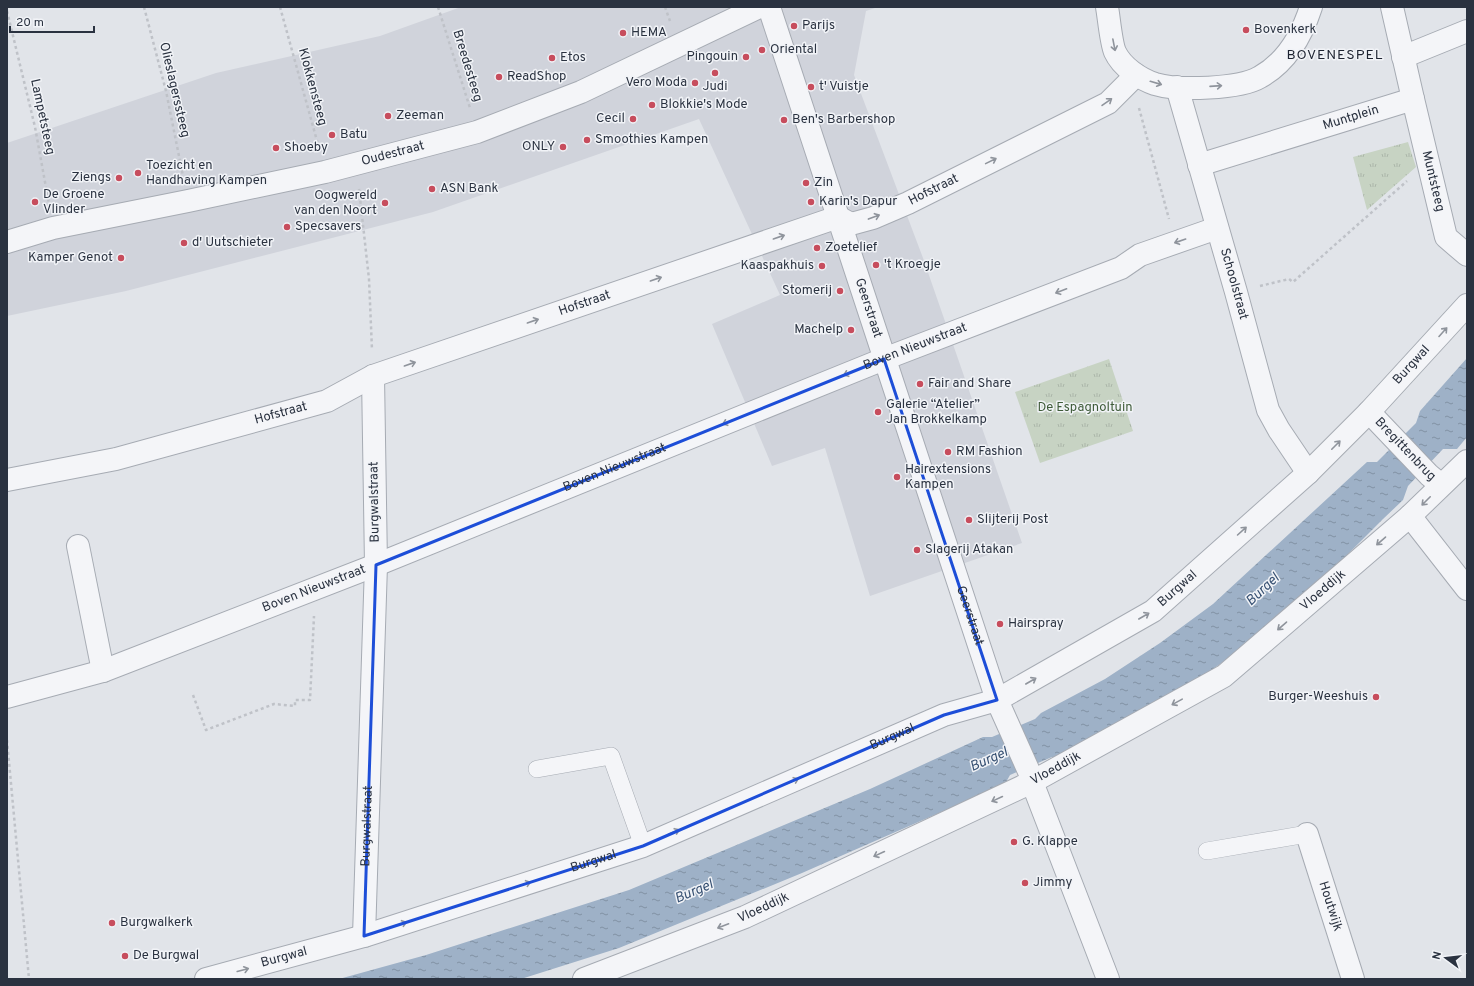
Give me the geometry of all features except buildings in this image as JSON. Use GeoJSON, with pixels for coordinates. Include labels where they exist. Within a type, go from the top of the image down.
{"type":"FeatureCollection","features":[{"type":"Feature","properties":{"kind":"street","name":"Oudestraat"},"geometry":{"type":"LineString","coordinates":[[7,242],[53,228],[188,202],[325,172],[477,132],[581,92],[760,7]]}},
{"type":"Feature","properties":{"kind":"street","name":"Geerstraat"},"geometry":{"type":"LineString","coordinates":[[769,7],[884,359],[1001,709],[1032,779],[1102,977]]}},
{"type":"Feature","properties":{"kind":"street"},"geometry":{"type":"LineString","coordinates":[[1107,7],[1115,52],[1124,65],[1136,75],[1155,84],[1177,87],[1246,84],[1261,77],[1291,50],[1306,23],[1311,7]]}},
{"type":"Feature","properties":{"kind":"street"},"geometry":{"type":"LineString","coordinates":[[1392,7],[1413,99]]}},
{"type":"Feature","properties":{"kind":"street"},"geometry":{"type":"LineString","coordinates":[[1403,57],[1467,31]]}},
{"type":"Feature","properties":{"kind":"street","name":"Hofstraat"},"geometry":{"type":"LineString","coordinates":[[7,480],[116,459],[327,401],[373,376],[838,217],[851,224],[873,218],[1108,103],[1136,75]]}},
{"type":"Feature","properties":{"kind":"street","name":"Schoolstraat"},"geometry":{"type":"LineString","coordinates":[[1177,87],[1268,410],[1279,430],[1308,472]]}},
{"type":"Feature","properties":{"kind":"street","name":"Muntsteeg"},"geometry":{"type":"LineString","coordinates":[[1413,99],[1446,237],[1467,255]]}},
{"type":"Feature","properties":{"kind":"street","name":"Muntplein"},"geometry":{"type":"LineString","coordinates":[[1199,165],[1413,99]]}},
{"type":"Feature","properties":{"kind":"street","name":"Boven Nieuwstraat"},"geometry":{"type":"LineString","coordinates":[[7,697],[103,671],[376,565],[884,359],[1121,268],[1140,255],[1217,228]]}},
{"type":"Feature","properties":{"kind":"street","name":"Burgwal"},"geometry":{"type":"LineString","coordinates":[[206,979],[364,936],[643,846],[944,715],[1001,709],[1153,611],[1308,472],[1369,412],[1467,305]]}},
{"type":"Feature","properties":{"kind":"street","name":"Burgwalstraat"},"geometry":{"type":"LineString","coordinates":[[364,936],[376,565],[373,376]]}},
{"type":"Feature","properties":{"kind":"street","name":"Bregittenbrug"},"geometry":{"type":"LineString","coordinates":[[1369,412],[1435,480]]}},
{"type":"Feature","properties":{"kind":"street","name":"Vloeddijk"},"geometry":{"type":"LineString","coordinates":[[584,979],[745,917],[1032,779],[1224,676],[1410,516],[1435,480],[1467,461]]}},
{"type":"Feature","properties":{"kind":"street"},"geometry":{"type":"LineString","coordinates":[[1410,516],[1467,589]]}},
{"type":"Feature","properties":{"kind":"street"},"geometry":{"type":"LineString","coordinates":[[78,546],[103,671]]}},
{"type":"Feature","properties":{"kind":"street","name":"Houtwijk"},"geometry":{"type":"LineString","coordinates":[[1307,834],[1353,979]]}},
{"type":"Feature","properties":{"kind":"lane"},"geometry":{"type":"LineString","coordinates":[[537,769],[610,756],[643,846]]}},
{"type":"Feature","properties":{"kind":"lane"},"geometry":{"type":"LineString","coordinates":[[1207,851],[1307,834]]}},
{"type":"Feature","properties":{"kind":"path","name":"Olieslagerssteeg"},"geometry":{"type":"LineString","coordinates":[[144,7],[166,91],[188,202]]}},
{"type":"Feature","properties":{"kind":"path","name":"Klokkensteeg"},"geometry":{"type":"LineString","coordinates":[[280,7],[325,172]]}},
{"type":"Feature","properties":{"kind":"path","name":"Breedesteeg"},"geometry":{"type":"LineString","coordinates":[[438,7],[477,132]]}},
{"type":"Feature","properties":{"kind":"path","name":"Lampetsteeg"},"geometry":{"type":"LineString","coordinates":[[7,11],[35,127],[53,228]]}},
{"type":"Feature","properties":{"kind":"path"},"geometry":{"type":"LineString","coordinates":[[1136,75],[1138,103],[1176,242]]}},
{"type":"Feature","properties":{"kind":"path"},"geometry":{"type":"LineString","coordinates":[[1236,292],[1289,279],[1293,282],[1428,162]]}},
{"type":"Feature","properties":{"kind":"path"},"geometry":{"type":"LineString","coordinates":[[356,164],[369,279],[373,376]]}},
{"type":"Feature","properties":{"kind":"path"},"geometry":{"type":"LineString","coordinates":[[193,695],[206,730],[274,704],[295,706],[295,700],[310,700],[314,629],[314,589]]}},
{"type":"Feature","properties":{"kind":"path"},"geometry":{"type":"LineString","coordinates":[[7,740],[29,979]]}},
{"type":"Feature","properties":{"kind":"highlighted area"},"geometry":{"type":"Polygon","coordinates":[[[884,359],[997,700],[944,715],[643,846],[364,936],[376,565],[884,359]]]}},
{"type":"Feature","properties":{"kind":"shaded area"},"geometry":{"type":"Polygon","coordinates":[[[461,7],[878,7],[866,11],[854,75],[923,258],[1022,543],[870,596],[825,448],[772,466],[712,324],[780,295],[699,119],[433,212],[126,291],[7,316],[7,143],[216,73],[380,36],[461,7]]]}},
{"type":"Feature","properties":{"kind":"green space"},"geometry":{"type":"Polygon","coordinates":[[[1408,142],[1416,167],[1367,210],[1353,157],[1408,142]]]}},
{"type":"Feature","properties":{"kind":"green space","name":"De Espagnoltuin"},"geometry":{"type":"Polygon","coordinates":[[[1109,359],[1133,431],[1040,463],[1015,392],[1109,359]]]}},
{"type":"Feature","properties":{"kind":"water","name":"Burgel"},"geometry":{"type":"Polygon","coordinates":[[[1467,358],[1467,437],[1457,449],[1443,449],[1408,486],[1403,500],[1335,567],[1238,651],[1184,690],[1061,757],[1052,757],[1010,775],[1005,784],[802,873],[619,948],[521,979],[339,979],[426,955],[629,890],[870,789],[983,737],[992,737],[1035,719],[1041,713],[1105,679],[1160,643],[1213,604],[1367,462],[1377,462],[1416,423],[1420,411],[1467,358]]]}},
{"type":"Feature","properties":{"kind":"place","name":"Parijs"},"geometry":{"type":"Point","coordinates":[794,26]}},
{"type":"Feature","properties":{"kind":"place","name":"Bovenkerk"},"geometry":{"type":"Point","coordinates":[1246,30]}},
{"type":"Feature","properties":{"kind":"place","name":"HEMA"},"geometry":{"type":"Point","coordinates":[623,33]}},
{"type":"Feature","properties":{"kind":"place","name":"Oriental"},"geometry":{"type":"Point","coordinates":[762,50]}},
{"type":"Feature","properties":{"kind":"place","name":"Pingouin"},"geometry":{"type":"Point","coordinates":[746,57]}},
{"type":"Feature","properties":{"kind":"place","name":"Etos"},"geometry":{"type":"Point","coordinates":[552,58]}},
{"type":"Feature","properties":{"kind":"place","name":"Judi"},"geometry":{"type":"Point","coordinates":[715,73]}},
{"type":"Feature","properties":{"kind":"place","name":"ReadShop"},"geometry":{"type":"Point","coordinates":[499,77]}},
{"type":"Feature","properties":{"kind":"place","name":"Vero Moda"},"geometry":{"type":"Point","coordinates":[695,83]}},
{"type":"Feature","properties":{"kind":"place","name":"t' Vuistje"},"geometry":{"type":"Point","coordinates":[811,87]}},
{"type":"Feature","properties":{"kind":"place","name":"Blokkie's Mode"},"geometry":{"type":"Point","coordinates":[652,105]}},
{"type":"Feature","properties":{"kind":"place","name":"Zeeman"},"geometry":{"type":"Point","coordinates":[388,116]}},
{"type":"Feature","properties":{"kind":"place","name":"Cecil"},"geometry":{"type":"Point","coordinates":[633,119]}},
{"type":"Feature","properties":{"kind":"place","name":"Ben's Barbershop"},"geometry":{"type":"Point","coordinates":[784,120]}},
{"type":"Feature","properties":{"kind":"place","name":"Batu"},"geometry":{"type":"Point","coordinates":[332,135]}},
{"type":"Feature","properties":{"kind":"place","name":"Smoothies Kampen"},"geometry":{"type":"Point","coordinates":[587,140]}},
{"type":"Feature","properties":{"kind":"place","name":"ONLY"},"geometry":{"type":"Point","coordinates":[563,147]}},
{"type":"Feature","properties":{"kind":"place","name":"Shoeby"},"geometry":{"type":"Point","coordinates":[276,148]}},
{"type":"Feature","properties":{"kind":"place","name":"Toezicht en Handhaving Kampen"},"geometry":{"type":"Point","coordinates":[138,173]}},
{"type":"Feature","properties":{"kind":"place","name":"Ziengs"},"geometry":{"type":"Point","coordinates":[119,178]}},
{"type":"Feature","properties":{"kind":"place","name":"Zin"},"geometry":{"type":"Point","coordinates":[806,183]}},
{"type":"Feature","properties":{"kind":"place","name":"ASN Bank"},"geometry":{"type":"Point","coordinates":[432,189]}},
{"type":"Feature","properties":{"kind":"place","name":"De Groene Vlinder"},"geometry":{"type":"Point","coordinates":[35,202]}},
{"type":"Feature","properties":{"kind":"place","name":"Karin's Dapur"},"geometry":{"type":"Point","coordinates":[811,202]}},
{"type":"Feature","properties":{"kind":"place","name":"Oogwereld van den Noort"},"geometry":{"type":"Point","coordinates":[385,203]}},
{"type":"Feature","properties":{"kind":"place","name":"Specsavers"},"geometry":{"type":"Point","coordinates":[287,227]}},
{"type":"Feature","properties":{"kind":"place","name":"d' Uutschieter"},"geometry":{"type":"Point","coordinates":[184,243]}},
{"type":"Feature","properties":{"kind":"place","name":"Zoetelief"},"geometry":{"type":"Point","coordinates":[817,248]}},
{"type":"Feature","properties":{"kind":"place","name":"Kamper Genot"},"geometry":{"type":"Point","coordinates":[121,258]}},
{"type":"Feature","properties":{"kind":"place","name":"'t Kroegje"},"geometry":{"type":"Point","coordinates":[876,265]}},
{"type":"Feature","properties":{"kind":"place","name":"Kaaspakhuis"},"geometry":{"type":"Point","coordinates":[822,266]}},
{"type":"Feature","properties":{"kind":"place","name":"Stomerij"},"geometry":{"type":"Point","coordinates":[840,291]}},
{"type":"Feature","properties":{"kind":"place","name":"Machelp"},"geometry":{"type":"Point","coordinates":[851,330]}},
{"type":"Feature","properties":{"kind":"place","name":"Fair and Share"},"geometry":{"type":"Point","coordinates":[920,384]}},
{"type":"Feature","properties":{"kind":"place","name":"Galerie “Atelier” Jan Brokkelkamp"},"geometry":{"type":"Point","coordinates":[878,412]}},
{"type":"Feature","properties":{"kind":"place","name":"RM Fashion"},"geometry":{"type":"Point","coordinates":[948,452]}},
{"type":"Feature","properties":{"kind":"place","name":"Hairextensions Kampen"},"geometry":{"type":"Point","coordinates":[897,477]}},
{"type":"Feature","properties":{"kind":"place","name":"Slijterij Post"},"geometry":{"type":"Point","coordinates":[969,520]}},
{"type":"Feature","properties":{"kind":"place","name":"Slagerij Atakan"},"geometry":{"type":"Point","coordinates":[917,550]}},
{"type":"Feature","properties":{"kind":"place","name":"Hairspray"},"geometry":{"type":"Point","coordinates":[1000,624]}},
{"type":"Feature","properties":{"kind":"place","name":"Burger-Weeshuis"},"geometry":{"type":"Point","coordinates":[1376,697]}},
{"type":"Feature","properties":{"kind":"place","name":"G. Klappe"},"geometry":{"type":"Point","coordinates":[1014,842]}},
{"type":"Feature","properties":{"kind":"place","name":"Jimmy"},"geometry":{"type":"Point","coordinates":[1025,883]}},
{"type":"Feature","properties":{"kind":"place","name":"Burgwalkerk"},"geometry":{"type":"Point","coordinates":[112,923]}},
{"type":"Feature","properties":{"kind":"place","name":"De Burgwal"},"geometry":{"type":"Point","coordinates":[125,956]}},
{"type":"Feature","properties":{"kind":"district","name":"BOVENESPEL"},"geometry":{"type":"Point","coordinates":[1335,55]}}]}
